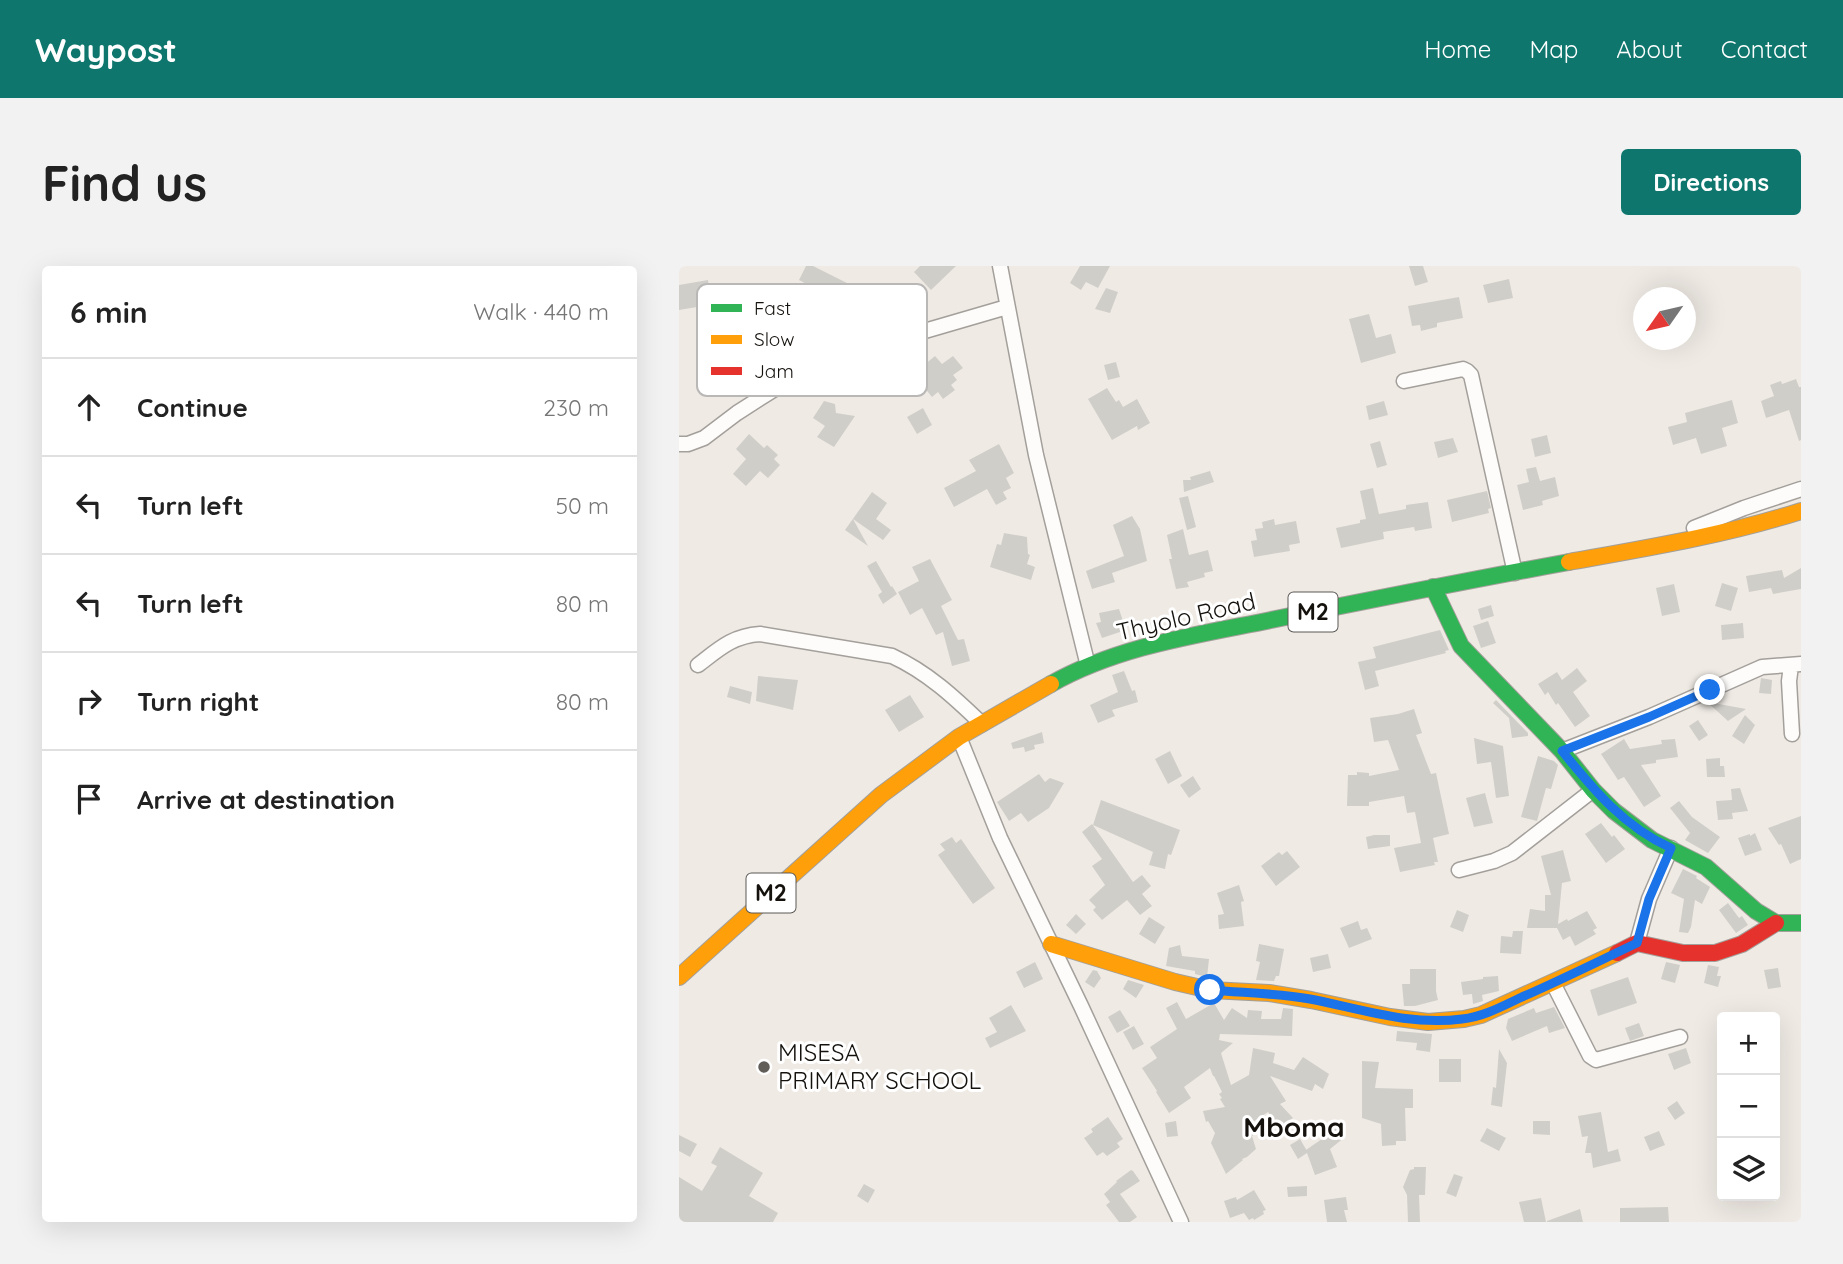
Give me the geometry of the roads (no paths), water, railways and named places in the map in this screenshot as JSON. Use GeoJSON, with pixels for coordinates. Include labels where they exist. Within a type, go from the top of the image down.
{"type":"FeatureCollection","features":[{"type":"Feature","properties":{"kind":"main road","name":"Thyolo Road"},"geometry":{"type":"LineString","coordinates":[[679,977],[864,809],[959,737],[1088,666],[1155,644],[1692,538],[1801,511]]}},
{"type":"Feature","properties":{"kind":"main road"},"geometry":{"type":"LineString","coordinates":[[1433,587],[1461,646],[1562,751],[1593,790],[1614,811],[1652,840],[1706,867],[1756,911],[1776,923],[1801,923]]}},
{"type":"Feature","properties":{"kind":"main road"},"geometry":{"type":"LineString","coordinates":[[1051,944],[1210,990],[1269,993],[1428,1022],[1482,1015],[1637,943],[1683,953],[1714,953],[1742,944],[1776,923]]}},
{"type":"Feature","properties":{"kind":"street"},"geometry":{"type":"LineString","coordinates":[[1000,266],[1036,454],[1088,666]]}},
{"type":"Feature","properties":{"kind":"street"},"geometry":{"type":"LineString","coordinates":[[927,330],[1007,307]]}},
{"type":"Feature","properties":{"kind":"street"},"geometry":{"type":"LineString","coordinates":[[1404,381],[1463,369],[1471,375],[1514,573]]}},
{"type":"Feature","properties":{"kind":"street"},"geometry":{"type":"LineString","coordinates":[[679,444],[688,444],[704,438],[764,396]]}},
{"type":"Feature","properties":{"kind":"street"},"geometry":{"type":"LineString","coordinates":[[1692,538],[1692,528],[1801,489]]}},
{"type":"Feature","properties":{"kind":"street"},"geometry":{"type":"LineString","coordinates":[[698,665],[732,640],[750,634],[892,656],[911,664],[947,690],[982,724]]}},
{"type":"Feature","properties":{"kind":"street"},"geometry":{"type":"LineString","coordinates":[[1562,751],[1649,717],[1762,667],[1796,665],[1789,681],[1792,734]]}},
{"type":"Feature","properties":{"kind":"street"},"geometry":{"type":"LineString","coordinates":[[959,737],[1000,838],[1181,1222]]}},
{"type":"Feature","properties":{"kind":"street"},"geometry":{"type":"LineString","coordinates":[[1459,870],[1494,861],[1512,853],[1593,790]]}},
{"type":"Feature","properties":{"kind":"street"},"geometry":{"type":"LineString","coordinates":[[1637,943],[1649,899],[1671,848]]}},
{"type":"Feature","properties":{"kind":"street"},"geometry":{"type":"LineString","coordinates":[[1553,983],[1590,1056],[1596,1060],[1681,1037]]}},
{"type":"Feature","properties":{"kind":"place","name":"MISESA PRIMARY SCHOOL"},"geometry":{"type":"Point","coordinates":[764,1067]}},
{"type":"Feature","properties":{"kind":"district","name":"Mboma"},"geometry":{"type":"Point","coordinates":[1294,1127]}}]}
